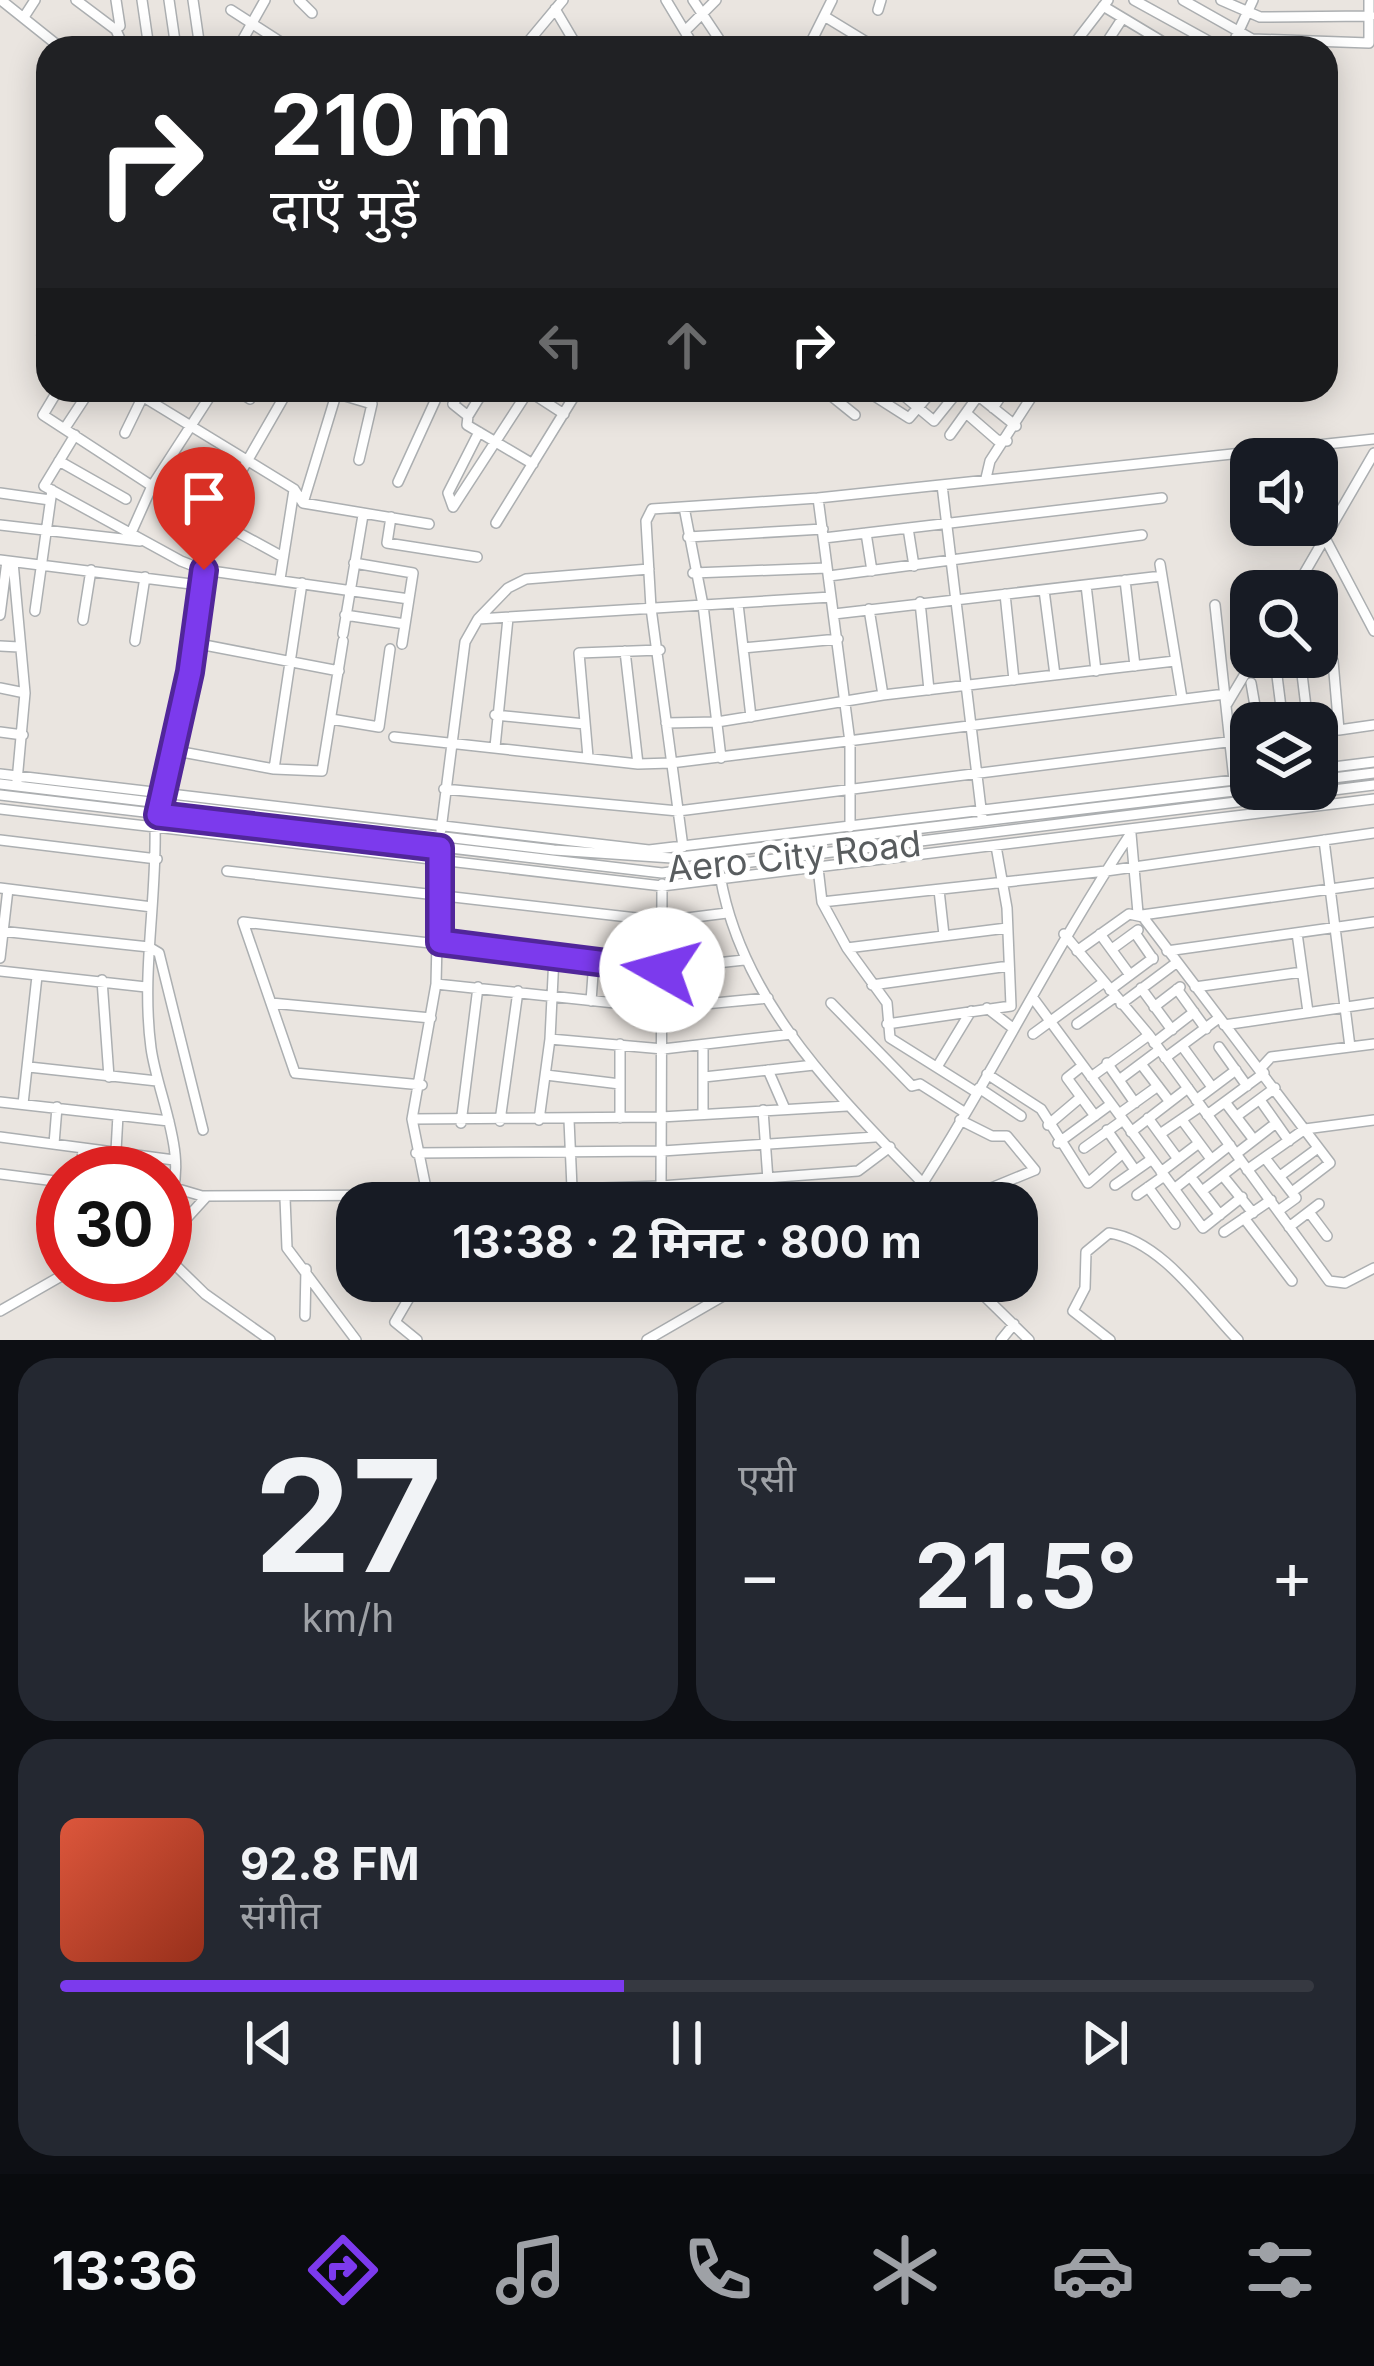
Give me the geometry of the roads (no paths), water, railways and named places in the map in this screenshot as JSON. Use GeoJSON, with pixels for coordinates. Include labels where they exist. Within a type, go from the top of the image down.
{"type":"FeatureCollection","features":[{"type":"Feature","properties":{"kind":"street"},"geometry":{"type":"LineString","coordinates":[[1,0],[47,36]]}},
{"type":"Feature","properties":{"kind":"street"},"geometry":{"type":"LineString","coordinates":[[25,17],[35,0]]}},
{"type":"Feature","properties":{"kind":"street"},"geometry":{"type":"LineString","coordinates":[[76,0],[119,36]]}},
{"type":"Feature","properties":{"kind":"street"},"geometry":{"type":"LineString","coordinates":[[116,0],[120,26]]}},
{"type":"Feature","properties":{"kind":"street"},"geometry":{"type":"LineString","coordinates":[[142,0],[147,36]]}},
{"type":"Feature","properties":{"kind":"street"},"geometry":{"type":"LineString","coordinates":[[169,0],[174,36]]}},
{"type":"Feature","properties":{"kind":"street"},"geometry":{"type":"LineString","coordinates":[[193,0],[198,36]]}},
{"type":"Feature","properties":{"kind":"street"},"geometry":{"type":"LineString","coordinates":[[245,36],[265,0]]}},
{"type":"Feature","properties":{"kind":"street"},"geometry":{"type":"LineString","coordinates":[[299,0],[312,13]]}},
{"type":"Feature","properties":{"kind":"street"},"geometry":{"type":"LineString","coordinates":[[693,0],[718,36]]}},
{"type":"Feature","properties":{"kind":"street"},"geometry":{"type":"LineString","coordinates":[[685,31],[716,0]]}},
{"type":"Feature","properties":{"kind":"street"},"geometry":{"type":"LineString","coordinates":[[817,36],[832,0]]}},
{"type":"Feature","properties":{"kind":"street"},"geometry":{"type":"LineString","coordinates":[[1134,0],[1199,36]]}},
{"type":"Feature","properties":{"kind":"street"},"geometry":{"type":"LineString","coordinates":[[1183,0],[1247,36]]}},
{"type":"Feature","properties":{"kind":"street"},"geometry":{"type":"LineString","coordinates":[[1209,15],[1218,0],[1249,4],[1281,19],[1371,16]]}},
{"type":"Feature","properties":{"kind":"street"},"geometry":{"type":"LineString","coordinates":[[1338,45],[1369,43],[1369,0]]}},
{"type":"Feature","properties":{"kind":"street"},"geometry":{"type":"LineString","coordinates":[[667,1],[688,36]]}},
{"type":"Feature","properties":{"kind":"street"},"geometry":{"type":"LineString","coordinates":[[1080,36],[1106,3],[1122,19],[1152,36]]}},
{"type":"Feature","properties":{"kind":"street"},"geometry":{"type":"LineString","coordinates":[[1236,36],[1249,4]]}},
{"type":"Feature","properties":{"kind":"street"},"geometry":{"type":"LineString","coordinates":[[534,36],[559,5],[573,36]]}},
{"type":"Feature","properties":{"kind":"street"},"geometry":{"type":"LineString","coordinates":[[231,10],[269,36]]}},
{"type":"Feature","properties":{"kind":"street"},"geometry":{"type":"LineString","coordinates":[[824,16],[857,36]]}},
{"type":"Feature","properties":{"kind":"street"},"geometry":{"type":"LineString","coordinates":[[1111,36],[1122,19]]}},
{"type":"Feature","properties":{"kind":"street"},"geometry":{"type":"LineString","coordinates":[[51,402],[43,415],[152,486]]}},
{"type":"Feature","properties":{"kind":"street"},"geometry":{"type":"LineString","coordinates":[[35,611],[51,495],[44,486],[84,402]]}},
{"type":"Feature","properties":{"kind":"street"},"geometry":{"type":"LineString","coordinates":[[125,433],[140,402]]}},
{"type":"Feature","properties":{"kind":"street"},"geometry":{"type":"LineString","coordinates":[[153,402],[294,489],[303,503],[429,524]]}},
{"type":"Feature","properties":{"kind":"street"},"geometry":{"type":"LineString","coordinates":[[131,533],[152,486],[162,478],[207,402]]}},
{"type":"Feature","properties":{"kind":"street"},"geometry":{"type":"LineString","coordinates":[[172,1146],[157,1081],[146,987],[157,859],[155,828],[194,643],[199,585],[218,515],[281,402]]}},
{"type":"Feature","properties":{"kind":"street"},"geometry":{"type":"LineString","coordinates":[[303,503],[330,402]]}},
{"type":"Feature","properties":{"kind":"street"},"geometry":{"type":"LineString","coordinates":[[359,460],[372,404],[366,402]]}},
{"type":"Feature","properties":{"kind":"street"},"geometry":{"type":"LineString","coordinates":[[398,482],[435,402]]}},
{"type":"Feature","properties":{"kind":"street"},"geometry":{"type":"LineString","coordinates":[[454,402],[468,416]]}},
{"type":"Feature","properties":{"kind":"street"},"geometry":{"type":"LineString","coordinates":[[477,402],[467,425],[533,464]]}},
{"type":"Feature","properties":{"kind":"street"},"geometry":{"type":"LineString","coordinates":[[479,432],[448,493],[451,506],[459,502],[521,402]]}},
{"type":"Feature","properties":{"kind":"street"},"geometry":{"type":"LineString","coordinates":[[546,402],[564,414]]}},
{"type":"Feature","properties":{"kind":"street"},"geometry":{"type":"LineString","coordinates":[[496,523],[571,402]]}},
{"type":"Feature","properties":{"kind":"street"},"geometry":{"type":"LineString","coordinates":[[839,402],[855,415]]}},
{"type":"Feature","properties":{"kind":"street"},"geometry":{"type":"LineString","coordinates":[[884,402],[909,418],[924,402]]}},
{"type":"Feature","properties":{"kind":"street"},"geometry":{"type":"LineString","coordinates":[[912,402],[934,421],[949,402]]}},
{"type":"Feature","properties":{"kind":"street"},"geometry":{"type":"LineString","coordinates":[[950,435],[971,402]]}},
{"type":"Feature","properties":{"kind":"street"},"geometry":{"type":"LineString","coordinates":[[987,402],[1016,426]]}},
{"type":"Feature","properties":{"kind":"street"},"geometry":{"type":"LineString","coordinates":[[993,407],[997,402]]}},
{"type":"Feature","properties":{"kind":"street"},"geometry":{"type":"LineString","coordinates":[[986,478],[990,461],[1029,402]]}},
{"type":"Feature","properties":{"kind":"street"},"geometry":{"type":"LineString","coordinates":[[966,413],[998,440],[1007,441]]}},
{"type":"Feature","properties":{"kind":"street"},"geometry":{"type":"LineString","coordinates":[[682,848],[651,608],[650,512],[1374,439]]}},
{"type":"Feature","properties":{"kind":"street"},"geometry":{"type":"LineString","coordinates":[[1338,515],[1374,453]]}},
{"type":"Feature","properties":{"kind":"street"},"geometry":{"type":"LineString","coordinates":[[59,461],[126,499]]}},
{"type":"Feature","properties":{"kind":"street"},"geometry":{"type":"LineString","coordinates":[[162,478],[283,556]]}},
{"type":"Feature","properties":{"kind":"street"},"geometry":{"type":"LineString","coordinates":[[942,485],[982,817],[1230,781]]}},
{"type":"Feature","properties":{"kind":"street"},"geometry":{"type":"LineString","coordinates":[[280,579],[294,489]]}},
{"type":"Feature","properties":{"kind":"street"},"geometry":{"type":"LineString","coordinates":[[0,493],[51,495],[204,570],[409,599]]}},
{"type":"Feature","properties":{"kind":"street"},"geometry":{"type":"LineString","coordinates":[[818,498],[850,742],[846,790],[850,850]]}},
{"type":"Feature","properties":{"kind":"street"},"geometry":{"type":"LineString","coordinates":[[688,537],[866,533],[1162,498]]}},
{"type":"Feature","properties":{"kind":"street"},"geometry":{"type":"LineString","coordinates":[[684,507],[693,573],[703,604],[721,758]]}},
{"type":"Feature","properties":{"kind":"street"},"geometry":{"type":"LineString","coordinates":[[171,750],[274,769],[322,771],[363,515]]}},
{"type":"Feature","properties":{"kind":"street"},"geometry":{"type":"LineString","coordinates":[[391,517],[387,543],[477,556]]}},
{"type":"Feature","properties":{"kind":"street"},"geometry":{"type":"LineString","coordinates":[[0,525],[151,543]]}},
{"type":"Feature","properties":{"kind":"street"},"geometry":{"type":"LineString","coordinates":[[908,528],[914,566]]}},
{"type":"Feature","properties":{"kind":"street"},"geometry":{"type":"LineString","coordinates":[[866,533],[872,571]]}},
{"type":"Feature","properties":{"kind":"street"},"geometry":{"type":"LineString","coordinates":[[693,573],[872,571],[1142,535]]}},
{"type":"Feature","properties":{"kind":"street"},"geometry":{"type":"LineString","coordinates":[[1329,546],[1374,631]]}},
{"type":"Feature","properties":{"kind":"street"},"geometry":{"type":"LineString","coordinates":[[7,561],[199,585]]}},
{"type":"Feature","properties":{"kind":"street"},"geometry":{"type":"LineString","coordinates":[[0,615],[7,561]]}},
{"type":"Feature","properties":{"kind":"street"},"geometry":{"type":"LineString","coordinates":[[0,774],[17,781],[25,692],[7,561]]}},
{"type":"Feature","properties":{"kind":"street"},"geometry":{"type":"LineString","coordinates":[[354,563],[413,573],[402,644]]}},
{"type":"Feature","properties":{"kind":"street"},"geometry":{"type":"LineString","coordinates":[[1160,563],[1182,698]]}},
{"type":"Feature","properties":{"kind":"street"},"geometry":{"type":"LineString","coordinates":[[422,1182],[412,1119],[422,1085],[436,983],[440,836],[448,742],[465,642],[508,588],[526,579],[649,569]]}},
{"type":"Feature","properties":{"kind":"street"},"geometry":{"type":"LineString","coordinates":[[83,620],[92,570]]}},
{"type":"Feature","properties":{"kind":"street"},"geometry":{"type":"LineString","coordinates":[[834,614],[1162,576]]}},
{"type":"Feature","properties":{"kind":"street"},"geometry":{"type":"LineString","coordinates":[[135,641],[146,577]]}},
{"type":"Feature","properties":{"kind":"street"},"geometry":{"type":"LineString","coordinates":[[1125,580],[1135,666]]}},
{"type":"Feature","properties":{"kind":"street"},"geometry":{"type":"LineString","coordinates":[[274,769],[302,583]]}},
{"type":"Feature","properties":{"kind":"street"},"geometry":{"type":"LineString","coordinates":[[1086,585],[1096,671]]}},
{"type":"Feature","properties":{"kind":"street"},"geometry":{"type":"LineString","coordinates":[[1044,590],[1054,675]]}},
{"type":"Feature","properties":{"kind":"street"},"geometry":{"type":"LineString","coordinates":[[1005,594],[1014,680]]}},
{"type":"Feature","properties":{"kind":"street"},"geometry":{"type":"LineString","coordinates":[[478,620],[831,597]]}},
{"type":"Feature","properties":{"kind":"street"},"geometry":{"type":"LineString","coordinates":[[920,602],[929,689]]}},
{"type":"Feature","properties":{"kind":"street"},"geometry":{"type":"LineString","coordinates":[[738,604],[751,717]]}},
{"type":"Feature","properties":{"kind":"street"},"geometry":{"type":"LineString","coordinates":[[1215,605],[1230,750]]}},
{"type":"Feature","properties":{"kind":"street"},"geometry":{"type":"LineString","coordinates":[[869,610],[883,694]]}},
{"type":"Feature","properties":{"kind":"street"},"geometry":{"type":"LineString","coordinates":[[345,615],[405,624]]}},
{"type":"Feature","properties":{"kind":"street"},"geometry":{"type":"LineString","coordinates":[[495,747],[508,618]]}},
{"type":"Feature","properties":{"kind":"street"},"geometry":{"type":"LineString","coordinates":[[743,649],[838,639]]}},
{"type":"Feature","properties":{"kind":"street"},"geometry":{"type":"LineString","coordinates":[[194,643],[339,671]]}},
{"type":"Feature","properties":{"kind":"street"},"geometry":{"type":"LineString","coordinates":[[0,646],[19,646]]}},
{"type":"Feature","properties":{"kind":"street"},"geometry":{"type":"LineString","coordinates":[[332,719],[379,727],[390,650]]}},
{"type":"Feature","properties":{"kind":"street"},"geometry":{"type":"LineString","coordinates":[[588,757],[579,653],[660,650]]}},
{"type":"Feature","properties":{"kind":"street"},"geometry":{"type":"LineString","coordinates":[[625,651],[638,764]]}},
{"type":"Feature","properties":{"kind":"street"},"geometry":{"type":"LineString","coordinates":[[667,723],[717,722],[883,694],[1174,661]]}},
{"type":"Feature","properties":{"kind":"street"},"geometry":{"type":"LineString","coordinates":[[1225,700],[1240,678]]}},
{"type":"Feature","properties":{"kind":"street"},"geometry":{"type":"LineString","coordinates":[[1334,678],[1339,730],[1374,725]]}},
{"type":"Feature","properties":{"kind":"street"},"geometry":{"type":"LineString","coordinates":[[1251,683],[1254,702]]}},
{"type":"Feature","properties":{"kind":"street"},"geometry":{"type":"LineString","coordinates":[[0,688],[25,692]]}},
{"type":"Feature","properties":{"kind":"street"},"geometry":{"type":"LineString","coordinates":[[394,737],[638,764],[671,763],[1182,698],[1225,700]]}},
{"type":"Feature","properties":{"kind":"street"},"geometry":{"type":"LineString","coordinates":[[495,715],[586,724]]}},
{"type":"Feature","properties":{"kind":"street"},"geometry":{"type":"LineString","coordinates":[[0,733],[23,735]]}},
{"type":"Feature","properties":{"kind":"street"},"geometry":{"type":"LineString","coordinates":[[444,789],[678,811],[1229,742]]}},
{"type":"Feature","properties":{"kind":"street"},"geometry":{"type":"LineString","coordinates":[[1338,766],[1374,762]]}},
{"type":"Feature","properties":{"kind":"street"},"geometry":{"type":"LineString","coordinates":[[1338,777],[1374,773]]}},
{"type":"Feature","properties":{"kind":"street","name":"Aero City Road"},"geometry":{"type":"LineString","coordinates":[[0,784],[17,781],[440,836],[673,858],[850,832],[1230,791]]}},
{"type":"Feature","properties":{"kind":"street","name":"Aero City Road"},"geometry":{"type":"LineString","coordinates":[[440,836],[662,873],[1374,785]]}},
{"type":"Feature","properties":{"kind":"street","name":"Aero City Road"},"geometry":{"type":"LineString","coordinates":[[0,795],[160,803]]}},
{"type":"Feature","properties":{"kind":"street"},"geometry":{"type":"LineString","coordinates":[[0,809],[662,886],[1374,799]]}},
{"type":"Feature","properties":{"kind":"street"},"geometry":{"type":"LineString","coordinates":[[160,803],[440,836],[649,850],[850,832]]}},
{"type":"Feature","properties":{"kind":"street"},"geometry":{"type":"LineString","coordinates":[[1112,950],[1135,933],[1142,917],[1132,817]]}},
{"type":"Feature","properties":{"kind":"street"},"geometry":{"type":"LineString","coordinates":[[924,1182],[1033,998],[1064,934],[1131,832]]}},
{"type":"Feature","properties":{"kind":"street"},"geometry":{"type":"LineString","coordinates":[[822,902],[1106,871],[1374,833]]}},
{"type":"Feature","properties":{"kind":"street"},"geometry":{"type":"LineString","coordinates":[[0,840],[157,859]]}},
{"type":"Feature","properties":{"kind":"street"},"geometry":{"type":"LineString","coordinates":[[1324,840],[1350,1047]]}},
{"type":"Feature","properties":{"kind":"street"},"geometry":{"type":"LineString","coordinates":[[886,1024],[1011,1006],[996,847]]}},
{"type":"Feature","properties":{"kind":"street"},"geometry":{"type":"LineString","coordinates":[[719,866],[727,913],[744,960],[768,998],[847,1106],[922,1182]]}},
{"type":"Feature","properties":{"kind":"street"},"geometry":{"type":"LineString","coordinates":[[818,868],[822,902],[887,1003],[890,1038],[1021,1116]]}},
{"type":"Feature","properties":{"kind":"street"},"geometry":{"type":"LineString","coordinates":[[227,871],[663,921],[727,913]]}},
{"type":"Feature","properties":{"kind":"street"},"geometry":{"type":"LineString","coordinates":[[661,1182],[662,873]]}},
{"type":"Feature","properties":{"kind":"street"},"geometry":{"type":"LineString","coordinates":[[1077,951],[1100,934],[1142,917],[1374,883]]}},
{"type":"Feature","properties":{"kind":"street"},"geometry":{"type":"LineString","coordinates":[[0,958],[4,889],[152,907]]}},
{"type":"Feature","properties":{"kind":"street"},"geometry":{"type":"LineString","coordinates":[[939,890],[944,935]]}},
{"type":"Feature","properties":{"kind":"street"},"geometry":{"type":"LineString","coordinates":[[1142,917],[1330,1163],[1292,1192]]}},
{"type":"Feature","properties":{"kind":"street"},"geometry":{"type":"LineString","coordinates":[[422,1085],[296,1072],[243,922],[662,970],[744,960]]}},
{"type":"Feature","properties":{"kind":"street"},"geometry":{"type":"LineString","coordinates":[[1167,950],[1374,922]]}},
{"type":"Feature","properties":{"kind":"street"},"geometry":{"type":"LineString","coordinates":[[847,947],[1007,928]]}},
{"type":"Feature","properties":{"kind":"street"},"geometry":{"type":"LineString","coordinates":[[2,931],[149,947],[162,960],[203,1130]]}},
{"type":"Feature","properties":{"kind":"street"},"geometry":{"type":"LineString","coordinates":[[1135,933],[1163,973]]}},
{"type":"Feature","properties":{"kind":"street"},"geometry":{"type":"LineString","coordinates":[[1297,933],[1308,1012]]}},
{"type":"Feature","properties":{"kind":"street"},"geometry":{"type":"LineString","coordinates":[[1064,934],[1157,1046],[1336,1285],[1374,1268]]}},
{"type":"Feature","properties":{"kind":"street"},"geometry":{"type":"LineString","coordinates":[[1100,934],[1130,975]]}},
{"type":"Feature","properties":{"kind":"street"},"geometry":{"type":"LineString","coordinates":[[539,1120],[554,956]]}},
{"type":"Feature","properties":{"kind":"street"},"geometry":{"type":"LineString","coordinates":[[1077,1024],[1153,958]]}},
{"type":"Feature","properties":{"kind":"street"},"geometry":{"type":"LineString","coordinates":[[591,1001],[594,961]]}},
{"type":"Feature","properties":{"kind":"street"},"geometry":{"type":"LineString","coordinates":[[1034,1034],[1051,1019],[1112,994],[1141,988],[1177,963]]}},
{"type":"Feature","properties":{"kind":"street"},"geometry":{"type":"LineString","coordinates":[[872,985],[1009,966]]}},
{"type":"Feature","properties":{"kind":"street"},"geometry":{"type":"LineString","coordinates":[[0,971],[146,987]]}},
{"type":"Feature","properties":{"kind":"street"},"geometry":{"type":"LineString","coordinates":[[1154,1007],[1192,983],[1302,972]]}},
{"type":"Feature","properties":{"kind":"street"},"geometry":{"type":"LineString","coordinates":[[22,1104],[37,976]]}},
{"type":"Feature","properties":{"kind":"street"},"geometry":{"type":"LineString","coordinates":[[102,980],[109,1077]]}},
{"type":"Feature","properties":{"kind":"street"},"geometry":{"type":"LineString","coordinates":[[436,983],[662,1008],[768,998]]}},
{"type":"Feature","properties":{"kind":"street"},"geometry":{"type":"LineString","coordinates":[[461,1123],[478,987]]}},
{"type":"Feature","properties":{"kind":"street"},"geometry":{"type":"LineString","coordinates":[[1141,988],[1172,1030]]}},
{"type":"Feature","properties":{"kind":"street"},"geometry":{"type":"LineString","coordinates":[[1178,989],[1206,1029]]}},
{"type":"Feature","properties":{"kind":"street"},"geometry":{"type":"LineString","coordinates":[[500,1121],[518,992]]}},
{"type":"Feature","properties":{"kind":"street"},"geometry":{"type":"LineString","coordinates":[[1033,998],[1204,1228],[1242,1197]]}},
{"type":"Feature","properties":{"kind":"street"},"geometry":{"type":"LineString","coordinates":[[272,1003],[431,1018]]}},
{"type":"Feature","properties":{"kind":"street"},"geometry":{"type":"LineString","coordinates":[[831,1004],[912,1085],[920,1084],[992,1136],[1007,1136],[1034,1170],[1008,1182]]}},
{"type":"Feature","properties":{"kind":"street"},"geometry":{"type":"LineString","coordinates":[[1091,1077],[1107,1064],[1157,1046],[1182,1046],[1221,1022],[1374,1004]]}},
{"type":"Feature","properties":{"kind":"street"},"geometry":{"type":"LineString","coordinates":[[987,1008],[1014,1029]]}},
{"type":"Feature","properties":{"kind":"street"},"geometry":{"type":"LineString","coordinates":[[938,1067],[971,1010]]}},
{"type":"Feature","properties":{"kind":"street"},"geometry":{"type":"LineString","coordinates":[[1119,1080],[1194,1012]]}},
{"type":"Feature","properties":{"kind":"street"},"geometry":{"type":"LineString","coordinates":[[550,1039],[663,1049],[792,1034]]}},
{"type":"Feature","properties":{"kind":"street"},"geometry":{"type":"LineString","coordinates":[[1196,1063],[1232,1036]]}},
{"type":"Feature","properties":{"kind":"street"},"geometry":{"type":"LineString","coordinates":[[620,1044],[620,1118]]}},
{"type":"Feature","properties":{"kind":"street"},"geometry":{"type":"LineString","coordinates":[[1160,1134],[1201,1107],[1225,1102],[1247,1086],[1271,1057],[1374,1044]]}},
{"type":"Feature","properties":{"kind":"street"},"geometry":{"type":"LineString","coordinates":[[703,1114],[704,1045]]}},
{"type":"Feature","properties":{"kind":"street"},"geometry":{"type":"LineString","coordinates":[[1182,1046],[1213,1088]]}},
{"type":"Feature","properties":{"kind":"street"},"geometry":{"type":"LineString","coordinates":[[1219,1048],[1247,1086]]}},
{"type":"Feature","properties":{"kind":"street"},"geometry":{"type":"LineString","coordinates":[[1107,1064],[1135,1102]]}},
{"type":"Feature","properties":{"kind":"street"},"geometry":{"type":"LineString","coordinates":[[1141,1064],[1170,1102]]}},
{"type":"Feature","properties":{"kind":"street"},"geometry":{"type":"LineString","coordinates":[[704,1077],[814,1066]]}},
{"type":"Feature","properties":{"kind":"street"},"geometry":{"type":"LineString","coordinates":[[1082,1066],[1067,1078],[1095,1116]]}},
{"type":"Feature","properties":{"kind":"street"},"geometry":{"type":"LineString","coordinates":[[29,1067],[157,1081]]}},
{"type":"Feature","properties":{"kind":"street"},"geometry":{"type":"LineString","coordinates":[[768,1070],[785,1109]]}},
{"type":"Feature","properties":{"kind":"street"},"geometry":{"type":"LineString","coordinates":[[1201,1107],[1213,1088],[1236,1070]]}},
{"type":"Feature","properties":{"kind":"street"},"geometry":{"type":"LineString","coordinates":[[987,1074],[1041,1108],[1058,1143],[1088,1183],[1124,1154]]}},
{"type":"Feature","properties":{"kind":"street"},"geometry":{"type":"LineString","coordinates":[[546,1075],[620,1084]]}},
{"type":"Feature","properties":{"kind":"street"},"geometry":{"type":"LineString","coordinates":[[1084,1148],[1158,1086]]}},
{"type":"Feature","properties":{"kind":"street"},"geometry":{"type":"LineString","coordinates":[[1132,1132],[1188,1088]]}},
{"type":"Feature","properties":{"kind":"street"},"geometry":{"type":"LineString","coordinates":[[1237,1116],[1275,1088]]}},
{"type":"Feature","properties":{"kind":"street"},"geometry":{"type":"LineString","coordinates":[[1048,1124],[1082,1097]]}},
{"type":"Feature","properties":{"kind":"street"},"geometry":{"type":"LineString","coordinates":[[1260,1100],[1289,1141]]}},
{"type":"Feature","properties":{"kind":"street"},"geometry":{"type":"LineString","coordinates":[[0,1102],[169,1121]]}},
{"type":"Feature","properties":{"kind":"street"},"geometry":{"type":"LineString","coordinates":[[1225,1102],[1254,1140]]}},
{"type":"Feature","properties":{"kind":"street"},"geometry":{"type":"LineString","coordinates":[[1058,1143],[1111,1104]]}},
{"type":"Feature","properties":{"kind":"street"},"geometry":{"type":"LineString","coordinates":[[412,1119],[461,1123],[569,1120],[847,1106]]}},
{"type":"Feature","properties":{"kind":"street"},"geometry":{"type":"LineString","coordinates":[[54,1144],[57,1107]]}},
{"type":"Feature","properties":{"kind":"street"},"geometry":{"type":"LineString","coordinates":[[763,1110],[768,1180]]}},
{"type":"Feature","properties":{"kind":"street"},"geometry":{"type":"LineString","coordinates":[[116,1146],[118,1115]]}},
{"type":"Feature","properties":{"kind":"street"},"geometry":{"type":"LineString","coordinates":[[1148,1118],[1178,1159]]}},
{"type":"Feature","properties":{"kind":"street"},"geometry":{"type":"LineString","coordinates":[[569,1120],[572,1182]]}},
{"type":"Feature","properties":{"kind":"street"},"geometry":{"type":"LineString","coordinates":[[1182,1120],[1211,1159]]}},
{"type":"Feature","properties":{"kind":"street"},"geometry":{"type":"LineString","coordinates":[[1174,1189],[1211,1159],[1265,1158],[1305,1130],[1374,1120]]}},
{"type":"Feature","properties":{"kind":"street"},"geometry":{"type":"LineString","coordinates":[[1202,1191],[1276,1123]]}},
{"type":"Feature","properties":{"kind":"street"},"geometry":{"type":"LineString","coordinates":[[1107,1130],[1135,1170]]}},
{"type":"Feature","properties":{"kind":"street"},"geometry":{"type":"LineString","coordinates":[[416,1153],[662,1151],[875,1137]]}},
{"type":"Feature","properties":{"kind":"street"},"geometry":{"type":"LineString","coordinates":[[0,1138],[68,1146]]}},
{"type":"Feature","properties":{"kind":"street"},"geometry":{"type":"LineString","coordinates":[[1136,1195],[1199,1143]]}},
{"type":"Feature","properties":{"kind":"street"},"geometry":{"type":"LineString","coordinates":[[732,1182],[858,1171],[890,1147]]}},
{"type":"Feature","properties":{"kind":"street"},"geometry":{"type":"LineString","coordinates":[[1280,1176],[1318,1148]]}},
{"type":"Feature","properties":{"kind":"street"},"geometry":{"type":"LineString","coordinates":[[1224,1232],[1249,1216],[1296,1198],[1265,1158]]}},
{"type":"Feature","properties":{"kind":"street"},"geometry":{"type":"LineString","coordinates":[[1115,1185],[1152,1159]]}},
{"type":"Feature","properties":{"kind":"street"},"geometry":{"type":"LineString","coordinates":[[0,1174],[36,1179]]}},
{"type":"Feature","properties":{"kind":"street"},"geometry":{"type":"LineString","coordinates":[[1190,1176],[1220,1215]]}},
{"type":"Feature","properties":{"kind":"street"},"geometry":{"type":"LineString","coordinates":[[1223,1176],[1242,1197],[1257,1233],[1292,1281]]}},
{"type":"Feature","properties":{"kind":"street"},"geometry":{"type":"LineString","coordinates":[[1148,1186],[1175,1224]]}},
{"type":"Feature","properties":{"kind":"street"},"geometry":{"type":"LineString","coordinates":[[192,1194],[336,1198]]}},
{"type":"Feature","properties":{"kind":"street"},"geometry":{"type":"LineString","coordinates":[[192,1211],[204,1196]]}},
{"type":"Feature","properties":{"kind":"street"},"geometry":{"type":"LineString","coordinates":[[285,1198],[286,1248],[356,1340]]}},
{"type":"Feature","properties":{"kind":"street"},"geometry":{"type":"LineString","coordinates":[[1270,1249],[1319,1204]]}},
{"type":"Feature","properties":{"kind":"street"},"geometry":{"type":"LineString","coordinates":[[1257,1233],[1277,1209]]}},
{"type":"Feature","properties":{"kind":"street"},"geometry":{"type":"LineString","coordinates":[[1310,1212],[1327,1236]]}},
{"type":"Feature","properties":{"kind":"street"},"geometry":{"type":"LineString","coordinates":[[1110,1340],[1073,1311],[1085,1288],[1086,1252],[1109,1233],[1124,1235],[1179,1275],[1238,1340]]}},
{"type":"Feature","properties":{"kind":"street"},"geometry":{"type":"LineString","coordinates":[[1282,1266],[1305,1248]]}},
{"type":"Feature","properties":{"kind":"street"},"geometry":{"type":"LineString","coordinates":[[305,1316],[306,1269]]}},
{"type":"Feature","properties":{"kind":"street"},"geometry":{"type":"LineString","coordinates":[[192,1281],[270,1340]]}},
{"type":"Feature","properties":{"kind":"street"},"geometry":{"type":"LineString","coordinates":[[0,1311],[36,1290]]}},
{"type":"Feature","properties":{"kind":"street"},"geometry":{"type":"LineString","coordinates":[[407,1302],[395,1322],[417,1340]]}},
{"type":"Feature","properties":{"kind":"street"},"geometry":{"type":"LineString","coordinates":[[647,1340],[713,1302]]}},
{"type":"Feature","properties":{"kind":"street"},"geometry":{"type":"LineString","coordinates":[[991,1302],[1029,1340]]}},
{"type":"Feature","properties":{"kind":"street"},"geometry":{"type":"LineString","coordinates":[[1000,1340],[1014,1324]]}}]}
